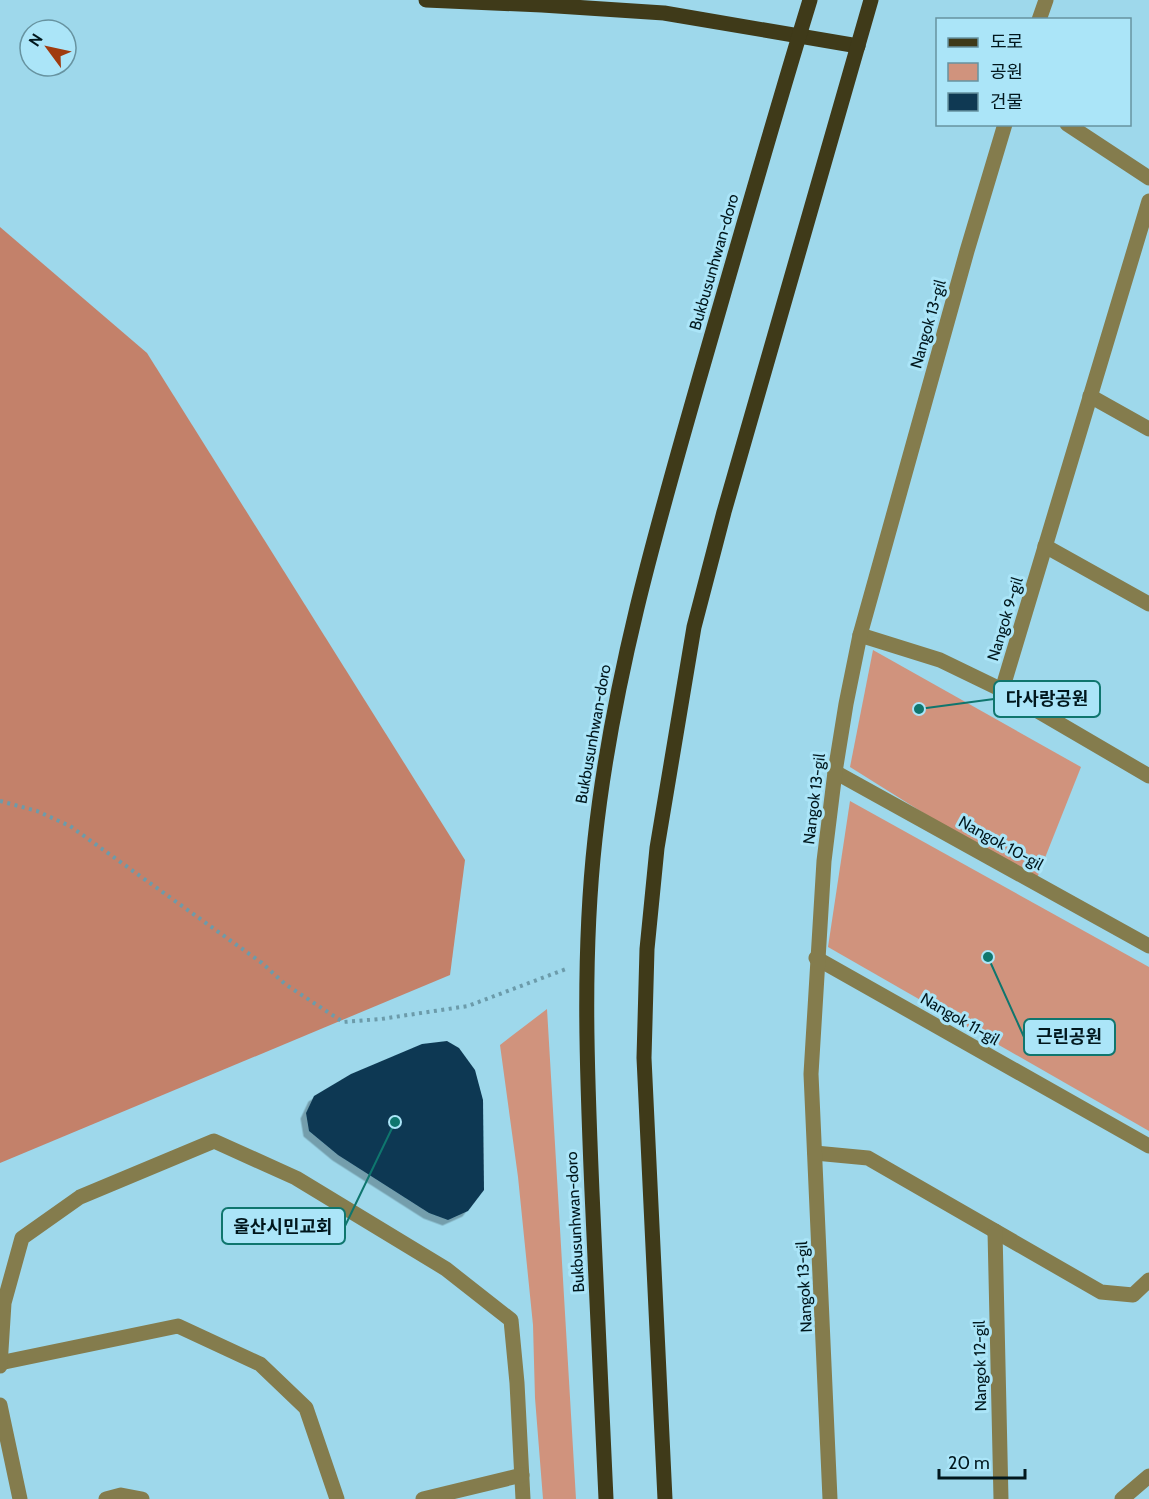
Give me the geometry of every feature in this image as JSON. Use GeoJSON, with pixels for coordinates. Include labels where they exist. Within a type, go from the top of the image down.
{"type":"FeatureCollection","features":[{"type":"Feature","properties":{"kind":"main road"},"geometry":{"type":"LineString","coordinates":[[426,0],[664,13],[858,46]]}},
{"type":"Feature","properties":{"kind":"main road","name":"Bukbusunhwan-doro"},"geometry":{"type":"LineString","coordinates":[[606,1499],[586,1053],[587,961],[594,840],[613,713],[634,612],[669,483],[810,0]]}},
{"type":"Feature","properties":{"kind":"main road"},"geometry":{"type":"LineString","coordinates":[[665,1499],[644,1058],[647,949],[657,848],[694,627],[871,0]]}},
{"type":"Feature","properties":{"kind":"street"},"geometry":{"type":"LineString","coordinates":[[1040,18],[1046,0]]}},
{"type":"Feature","properties":{"kind":"street","name":"Nangok 13-gil"},"geometry":{"type":"LineString","coordinates":[[830,1499],[811,1074],[816,958],[824,861],[835,772],[860,635],[967,250],[1004,126]]}},
{"type":"Feature","properties":{"kind":"street"},"geometry":{"type":"LineString","coordinates":[[1070,126],[1149,178]]}},
{"type":"Feature","properties":{"kind":"street","name":"Nangok 9-gil"},"geometry":{"type":"LineString","coordinates":[[1002,690],[1149,201]]}},
{"type":"Feature","properties":{"kind":"street"},"geometry":{"type":"LineString","coordinates":[[1090,396],[1149,429]]}},
{"type":"Feature","properties":{"kind":"street"},"geometry":{"type":"LineString","coordinates":[[1045,546],[1149,604]]}},
{"type":"Feature","properties":{"kind":"street"},"geometry":{"type":"LineString","coordinates":[[860,635],[940,660],[1002,690],[1149,776]]}},
{"type":"Feature","properties":{"kind":"street","name":"Nangok 10-gil"},"geometry":{"type":"LineString","coordinates":[[835,772],[1149,946]]}},
{"type":"Feature","properties":{"kind":"street","name":"Nangok 11-gil"},"geometry":{"type":"LineString","coordinates":[[816,958],[1149,1146]]}},
{"type":"Feature","properties":{"kind":"street"},"geometry":{"type":"LineString","coordinates":[[337,1499],[306,1408],[260,1364],[178,1326],[0,1364],[4,1303],[22,1238],[80,1197],[214,1141],[296,1178],[446,1269],[511,1320],[523,1499]]}},
{"type":"Feature","properties":{"kind":"street"},"geometry":{"type":"LineString","coordinates":[[815,1153],[868,1158],[1101,1293],[1133,1295],[1149,1280]]}},
{"type":"Feature","properties":{"kind":"street","name":"Nangok 12-gil"},"geometry":{"type":"LineString","coordinates":[[995,1231],[1002,1499]]}},
{"type":"Feature","properties":{"kind":"street"},"geometry":{"type":"LineString","coordinates":[[0,1405],[20,1499]]}},
{"type":"Feature","properties":{"kind":"street"},"geometry":{"type":"LineString","coordinates":[[423,1499],[522,1474]]}},
{"type":"Feature","properties":{"kind":"street"},"geometry":{"type":"LineString","coordinates":[[1122,1499],[1149,1476]]}},
{"type":"Feature","properties":{"kind":"street"},"geometry":{"type":"LineString","coordinates":[[106,1499],[121,1495],[142,1499]]}},
{"type":"Feature","properties":{"kind":"path"},"geometry":{"type":"LineString","coordinates":[[0,801],[37,812],[70,826],[262,963],[285,984],[343,1022],[381,1019],[468,1006],[587,961]]}},
{"type":"Feature","properties":{"kind":"green space"},"geometry":{"type":"Polygon","coordinates":[[[873,650],[1081,767],[1035,883],[850,767],[873,650]]]}},
{"type":"Feature","properties":{"kind":"green space"},"geometry":{"type":"Polygon","coordinates":[[[850,801],[1149,967],[1149,1131],[828,947],[850,801]]]}},
{"type":"Feature","properties":{"kind":"green space"},"geometry":{"type":"Polygon","coordinates":[[[547,1009],[576,1499],[543,1499],[535,1398],[533,1325],[518,1177],[500,1045],[547,1009]]]}},
{"type":"Feature","properties":{"kind":"shaded area"},"geometry":{"type":"Polygon","coordinates":[[[0,227],[147,353],[465,860],[450,975],[0,1163],[0,227]]]}},
{"type":"Feature","properties":{"kind":"building"},"geometry":{"type":"Polygon","coordinates":[[[447,1041],[459,1048],[475,1070],[483,1100],[484,1190],[468,1211],[448,1220],[429,1213],[338,1155],[309,1131],[306,1113],[314,1096],[351,1074],[422,1044],[447,1041]]]}},
{"type":"Feature","properties":{"kind":"place","name":"다사랑공원"},"geometry":{"type":"Point","coordinates":[919,709]}},
{"type":"Feature","properties":{"kind":"place","name":"근린공원"},"geometry":{"type":"Point","coordinates":[988,957]}},
{"type":"Feature","properties":{"kind":"place","name":"울산시민교회"},"geometry":{"type":"Point","coordinates":[395,1122]}}]}
